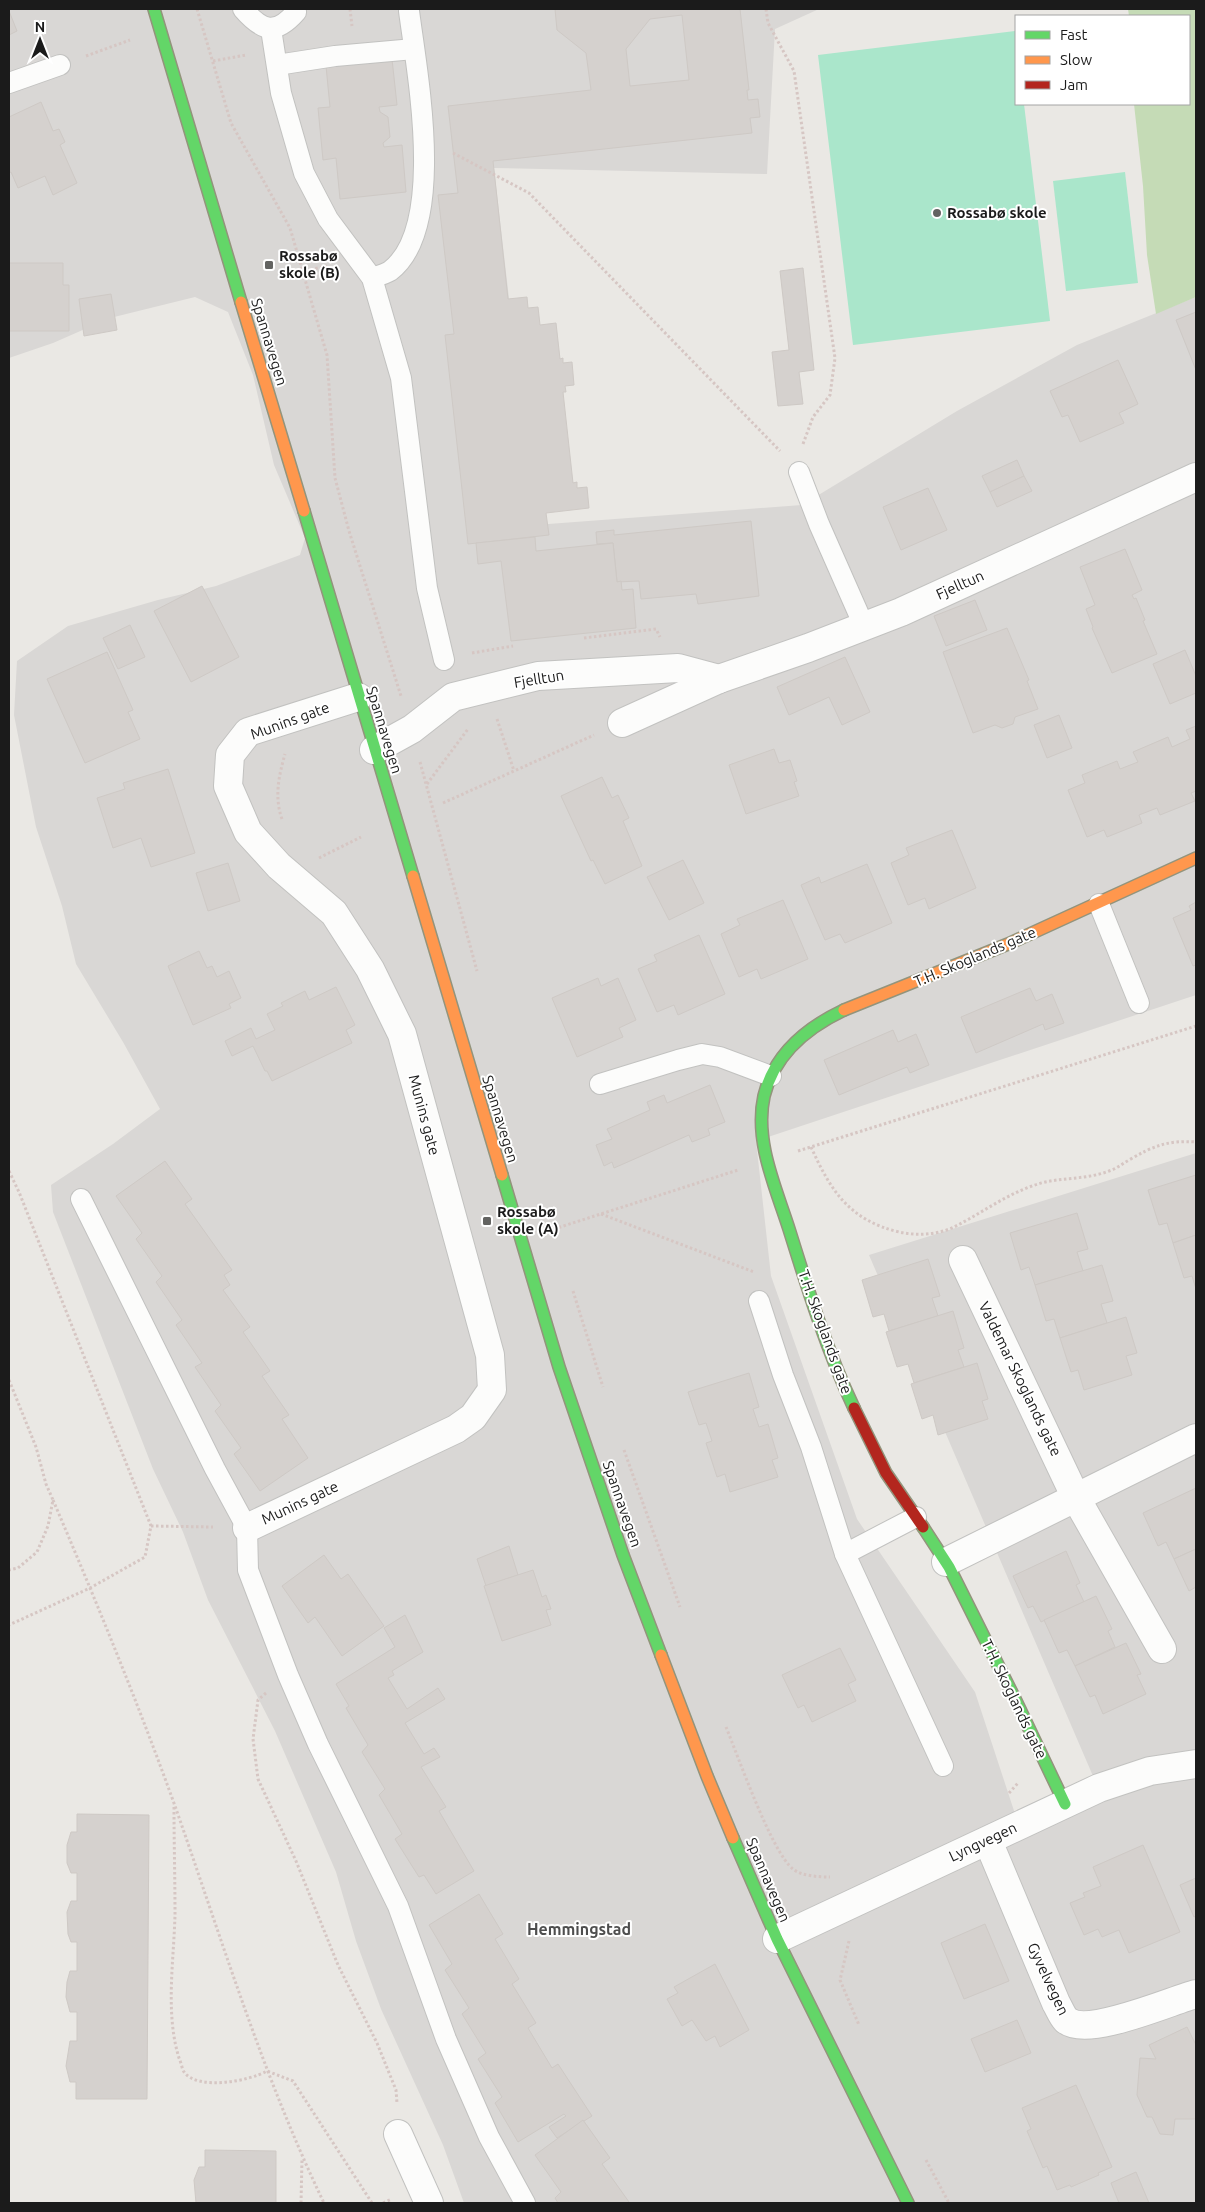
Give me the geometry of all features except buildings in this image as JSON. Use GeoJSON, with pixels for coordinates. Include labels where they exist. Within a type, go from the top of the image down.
{"type":"FeatureCollection","features":[{"type":"Feature","properties":{"kind":"main road","name":"Spannavegen"},"geometry":{"type":"LineString","coordinates":[[154,9],[562,1376],[623,1555],[707,1776],[777,1939],[908,2203]]}},
{"type":"Feature","properties":{"kind":"main road","name":"T.H. Skoglands gate"},"geometry":{"type":"LineString","coordinates":[[1065,1804],[946,1562],[879,1462],[850,1402],[815,1313],[769,1160],[762,1132],[762,1113],[771,1076],[779,1061],[800,1037],[831,1018],[1099,904],[1196,858]]}},
{"type":"Feature","properties":{"kind":"street","name":"Fjelltun"},"geometry":{"type":"LineString","coordinates":[[622,723],[719,679],[901,612],[1196,477]]}},
{"type":"Feature","properties":{"kind":"street","name":"Fjelltun"},"geometry":{"type":"LineString","coordinates":[[374,750],[412,730],[453,697],[538,676],[678,668],[719,679]]}},
{"type":"Feature","properties":{"kind":"street","name":"Munins gate"},"geometry":{"type":"LineString","coordinates":[[247,1528],[456,1429],[473,1417],[492,1390],[490,1355],[402,1034],[370,969],[334,913],[279,866],[248,832],[228,786],[230,755],[248,732],[358,697]]}},
{"type":"Feature","properties":{"kind":"street","name":"Valdemar Skoglands gate"},"geometry":{"type":"LineString","coordinates":[[963,1260],[1076,1498],[1162,1648]]}},
{"type":"Feature","properties":{"kind":"street"},"geometry":{"type":"LineString","coordinates":[[946,1562],[1196,1438]]}},
{"type":"Feature","properties":{"kind":"street","name":"Lyngvegen"},"geometry":{"type":"LineString","coordinates":[[777,1939],[1099,1788],[1150,1772],[1196,1764]]}},
{"type":"Feature","properties":{"kind":"street","name":"Gyvelvegen"},"geometry":{"type":"LineString","coordinates":[[988,1841],[1056,2003],[1066,2020],[1081,2026],[1102,2024],[1196,1994]]}},
{"type":"Feature","properties":{"kind":"street"},"geometry":{"type":"LineString","coordinates":[[398,2134],[429,2203]]}},
{"type":"Feature","properties":{"kind":"lane"},"geometry":{"type":"LineString","coordinates":[[243,9],[256,24],[271,29],[286,24],[296,12],[296,9]]}},
{"type":"Feature","properties":{"kind":"lane"},"geometry":{"type":"LineString","coordinates":[[372,278],[389,271],[401,259],[411,240],[420,213],[425,138],[410,11]]}},
{"type":"Feature","properties":{"kind":"lane"},"geometry":{"type":"LineString","coordinates":[[271,29],[281,93],[304,173],[328,219],[372,278],[401,378],[427,588],[444,660]]}},
{"type":"Feature","properties":{"kind":"lane"},"geometry":{"type":"LineString","coordinates":[[277,65],[335,56],[414,48]]}},
{"type":"Feature","properties":{"kind":"lane"},"geometry":{"type":"LineString","coordinates":[[9,83],[60,65]]}},
{"type":"Feature","properties":{"kind":"lane"},"geometry":{"type":"LineString","coordinates":[[799,472],[819,524],[864,626]]}},
{"type":"Feature","properties":{"kind":"lane"},"geometry":{"type":"LineString","coordinates":[[1099,904],[1139,1003]]}},
{"type":"Feature","properties":{"kind":"lane"},"geometry":{"type":"LineString","coordinates":[[600,1084],[702,1054],[720,1057],[771,1076]]}},
{"type":"Feature","properties":{"kind":"lane"},"geometry":{"type":"LineString","coordinates":[[81,1199],[215,1470],[247,1528],[248,1570],[288,1675],[318,1744],[398,1906],[446,2039],[489,2137],[525,2203]]}},
{"type":"Feature","properties":{"kind":"lane"},"geometry":{"type":"LineString","coordinates":[[759,1301],[783,1375],[811,1447],[845,1554],[943,1766]]}},
{"type":"Feature","properties":{"kind":"lane"},"geometry":{"type":"LineString","coordinates":[[845,1554],[916,1517]]}},
{"type":"Feature","properties":{"kind":"path"},"geometry":{"type":"LineString","coordinates":[[197,9],[231,122],[290,228],[303,272],[327,355],[335,478],[349,531],[412,730],[478,974]]}},
{"type":"Feature","properties":{"kind":"path"},"geometry":{"type":"LineString","coordinates":[[766,9],[768,24],[794,71],[834,358],[830,395],[813,417],[804,440],[799,472]]}},
{"type":"Feature","properties":{"kind":"path"},"geometry":{"type":"LineString","coordinates":[[60,65],[134,39]]}},
{"type":"Feature","properties":{"kind":"path"},"geometry":{"type":"LineString","coordinates":[[425,138],[529,193],[799,472]]}},
{"type":"Feature","properties":{"kind":"path"},"geometry":{"type":"LineString","coordinates":[[286,275],[357,257]]}},
{"type":"Feature","properties":{"kind":"path"},"geometry":{"type":"LineString","coordinates":[[496,714],[514,771]]}},
{"type":"Feature","properties":{"kind":"path"},"geometry":{"type":"LineString","coordinates":[[284,824],[278,804],[278,777],[294,718]]}},
{"type":"Feature","properties":{"kind":"path"},"geometry":{"type":"LineString","coordinates":[[443,803],[622,723]]}},
{"type":"Feature","properties":{"kind":"path"},"geometry":{"type":"LineString","coordinates":[[316,860],[361,837]]}},
{"type":"Feature","properties":{"kind":"path"},"geometry":{"type":"LineString","coordinates":[[554,1229],[1196,1026]]}},
{"type":"Feature","properties":{"kind":"path"},"geometry":{"type":"LineString","coordinates":[[811,1147],[830,1185],[854,1212],[881,1228],[909,1234],[935,1234],[953,1227],[1039,1183],[1087,1177],[1110,1171],[1159,1144],[1177,1141],[1196,1142]]}},
{"type":"Feature","properties":{"kind":"path"},"geometry":{"type":"LineString","coordinates":[[9,1171],[151,1526],[145,1557],[90,1588],[9,1625]]}},
{"type":"Feature","properties":{"kind":"path"},"geometry":{"type":"LineString","coordinates":[[600,1214],[761,1275]]}},
{"type":"Feature","properties":{"kind":"path"},"geometry":{"type":"LineString","coordinates":[[551,1220],[557,1238]]}},
{"type":"Feature","properties":{"kind":"path"},"geometry":{"type":"LineString","coordinates":[[571,1285],[606,1396]]}},
{"type":"Feature","properties":{"kind":"path"},"geometry":{"type":"LineString","coordinates":[[9,1380],[36,1447],[46,1484],[142,1715],[267,2071],[302,2156],[324,2203]]}},
{"type":"Feature","properties":{"kind":"path"},"geometry":{"type":"LineString","coordinates":[[621,1441],[682,1612]]}},
{"type":"Feature","properties":{"kind":"path"},"geometry":{"type":"LineString","coordinates":[[9,1570],[18,1568],[37,1552],[48,1526],[54,1500]]}},
{"type":"Feature","properties":{"kind":"path"},"geometry":{"type":"LineString","coordinates":[[151,1526],[247,1528]]}},
{"type":"Feature","properties":{"kind":"path"},"geometry":{"type":"LineString","coordinates":[[288,1675],[258,1700],[253,1739],[258,1779],[296,1861],[338,1965],[377,2043],[396,2090],[398,2134]]}},
{"type":"Feature","properties":{"kind":"path"},"geometry":{"type":"LineString","coordinates":[[722,1719],[771,1835],[782,1855],[793,1870],[817,1877],[837,1876]]}},
{"type":"Feature","properties":{"kind":"path"},"geometry":{"type":"LineString","coordinates":[[1007,1794],[1018,1785],[1019,1778]]}},
{"type":"Feature","properties":{"kind":"path"},"geometry":{"type":"LineString","coordinates":[[174,1804],[175,1913],[172,2003],[174,2041],[184,2072],[195,2081],[226,2082],[259,2075],[267,2071],[293,2081],[372,2203]]}},
{"type":"Feature","properties":{"kind":"path"},"geometry":{"type":"LineString","coordinates":[[855,1934],[849,1940],[840,1980],[861,2031]]}},
{"type":"Feature","properties":{"kind":"path"},"geometry":{"type":"LineString","coordinates":[[301,2203],[302,2156]]}},
{"type":"Feature","properties":{"kind":"path"},"geometry":{"type":"LineString","coordinates":[[925,2159],[949,2203]]}},
{"type":"Feature","properties":{"kind":"shaded area"},"geometry":{"type":"Polygon","coordinates":[[[9,9],[819,9],[775,29],[767,174],[494,168],[535,525],[802,505],[957,411],[1077,345],[1196,297],[1196,995],[756,1141],[771,1276],[857,1519],[975,1692],[1020,1829],[1099,1790],[869,1255],[1196,1153],[1196,2203],[464,2203],[443,2145],[381,2009],[356,1941],[336,1872],[275,1731],[208,1600],[183,1532],[153,1469],[53,1212],[51,1185],[113,1144],[160,1109],[123,1042],[76,964],[62,906],[36,827],[14,715],[17,661],[68,626],[158,600],[216,586],[300,555],[305,538],[274,465],[253,375],[228,312],[195,297],[110,318],[53,343],[9,358],[9,9]]]}},
{"type":"Feature","properties":{"kind":"green space"},"geometry":{"type":"Polygon","coordinates":[[[1128,9],[1196,9],[1196,297],[1156,314],[1147,255],[1143,186],[1134,105],[1190,105],[1190,15],[1129,15],[1128,9]]]}},
{"type":"Feature","properties":{"kind":"green space","name":"Rossabø skole"},"geometry":{"type":"Polygon","coordinates":[[[1015,31],[1015,105],[1024,105],[1050,321],[853,345],[818,55],[1015,31]]]}},
{"type":"Feature","properties":{"kind":"green space"},"geometry":{"type":"Polygon","coordinates":[[[1125,172],[1138,283],[1066,291],[1053,181],[1125,172]]]}},
{"type":"Feature","properties":{"kind":"traffic: fast"},"geometry":{"type":"LineString","coordinates":[[154,9],[241,302]]}},
{"type":"Feature","properties":{"kind":"traffic: fast"},"geometry":{"type":"LineString","coordinates":[[304,511],[413,876]]}},
{"type":"Feature","properties":{"kind":"traffic: fast"},"geometry":{"type":"LineString","coordinates":[[844,1010],[805,1034],[794,1044],[775,1068],[764,1096],[762,1130],[768,1164],[811,1297],[835,1365],[854,1408]]}},
{"type":"Feature","properties":{"kind":"traffic: fast"},"geometry":{"type":"LineString","coordinates":[[502,1175],[559,1367],[623,1555],[661,1655]]}},
{"type":"Feature","properties":{"kind":"traffic: fast"},"geometry":{"type":"LineString","coordinates":[[923,1527],[949,1567],[1065,1804]]}},
{"type":"Feature","properties":{"kind":"traffic: fast"},"geometry":{"type":"LineString","coordinates":[[733,1838],[777,1939],[908,2203]]}},
{"type":"Feature","properties":{"kind":"traffic: slow"},"geometry":{"type":"LineString","coordinates":[[241,302],[304,511]]}},
{"type":"Feature","properties":{"kind":"traffic: slow"},"geometry":{"type":"LineString","coordinates":[[844,1010],[1008,944],[1196,858]]}},
{"type":"Feature","properties":{"kind":"traffic: slow"},"geometry":{"type":"LineString","coordinates":[[413,876],[502,1175]]}},
{"type":"Feature","properties":{"kind":"traffic: slow"},"geometry":{"type":"LineString","coordinates":[[661,1655],[733,1838]]}},
{"type":"Feature","properties":{"kind":"traffic: jam"},"geometry":{"type":"LineString","coordinates":[[854,1408],[886,1473],[923,1527]]}},
{"type":"Feature","properties":{"kind":"place","name":"Rossabø skole"},"geometry":{"type":"Point","coordinates":[937,213]}},
{"type":"Feature","properties":{"kind":"place","name":"Rossabø skole (B)"},"geometry":{"type":"Point","coordinates":[269,265]}},
{"type":"Feature","properties":{"kind":"place","name":"Rossabø skole (A)"},"geometry":{"type":"Point","coordinates":[487,1221]}},
{"type":"Feature","properties":{"kind":"district","name":"Hemmingstad"},"geometry":{"type":"Point","coordinates":[579,1929]}}]}
